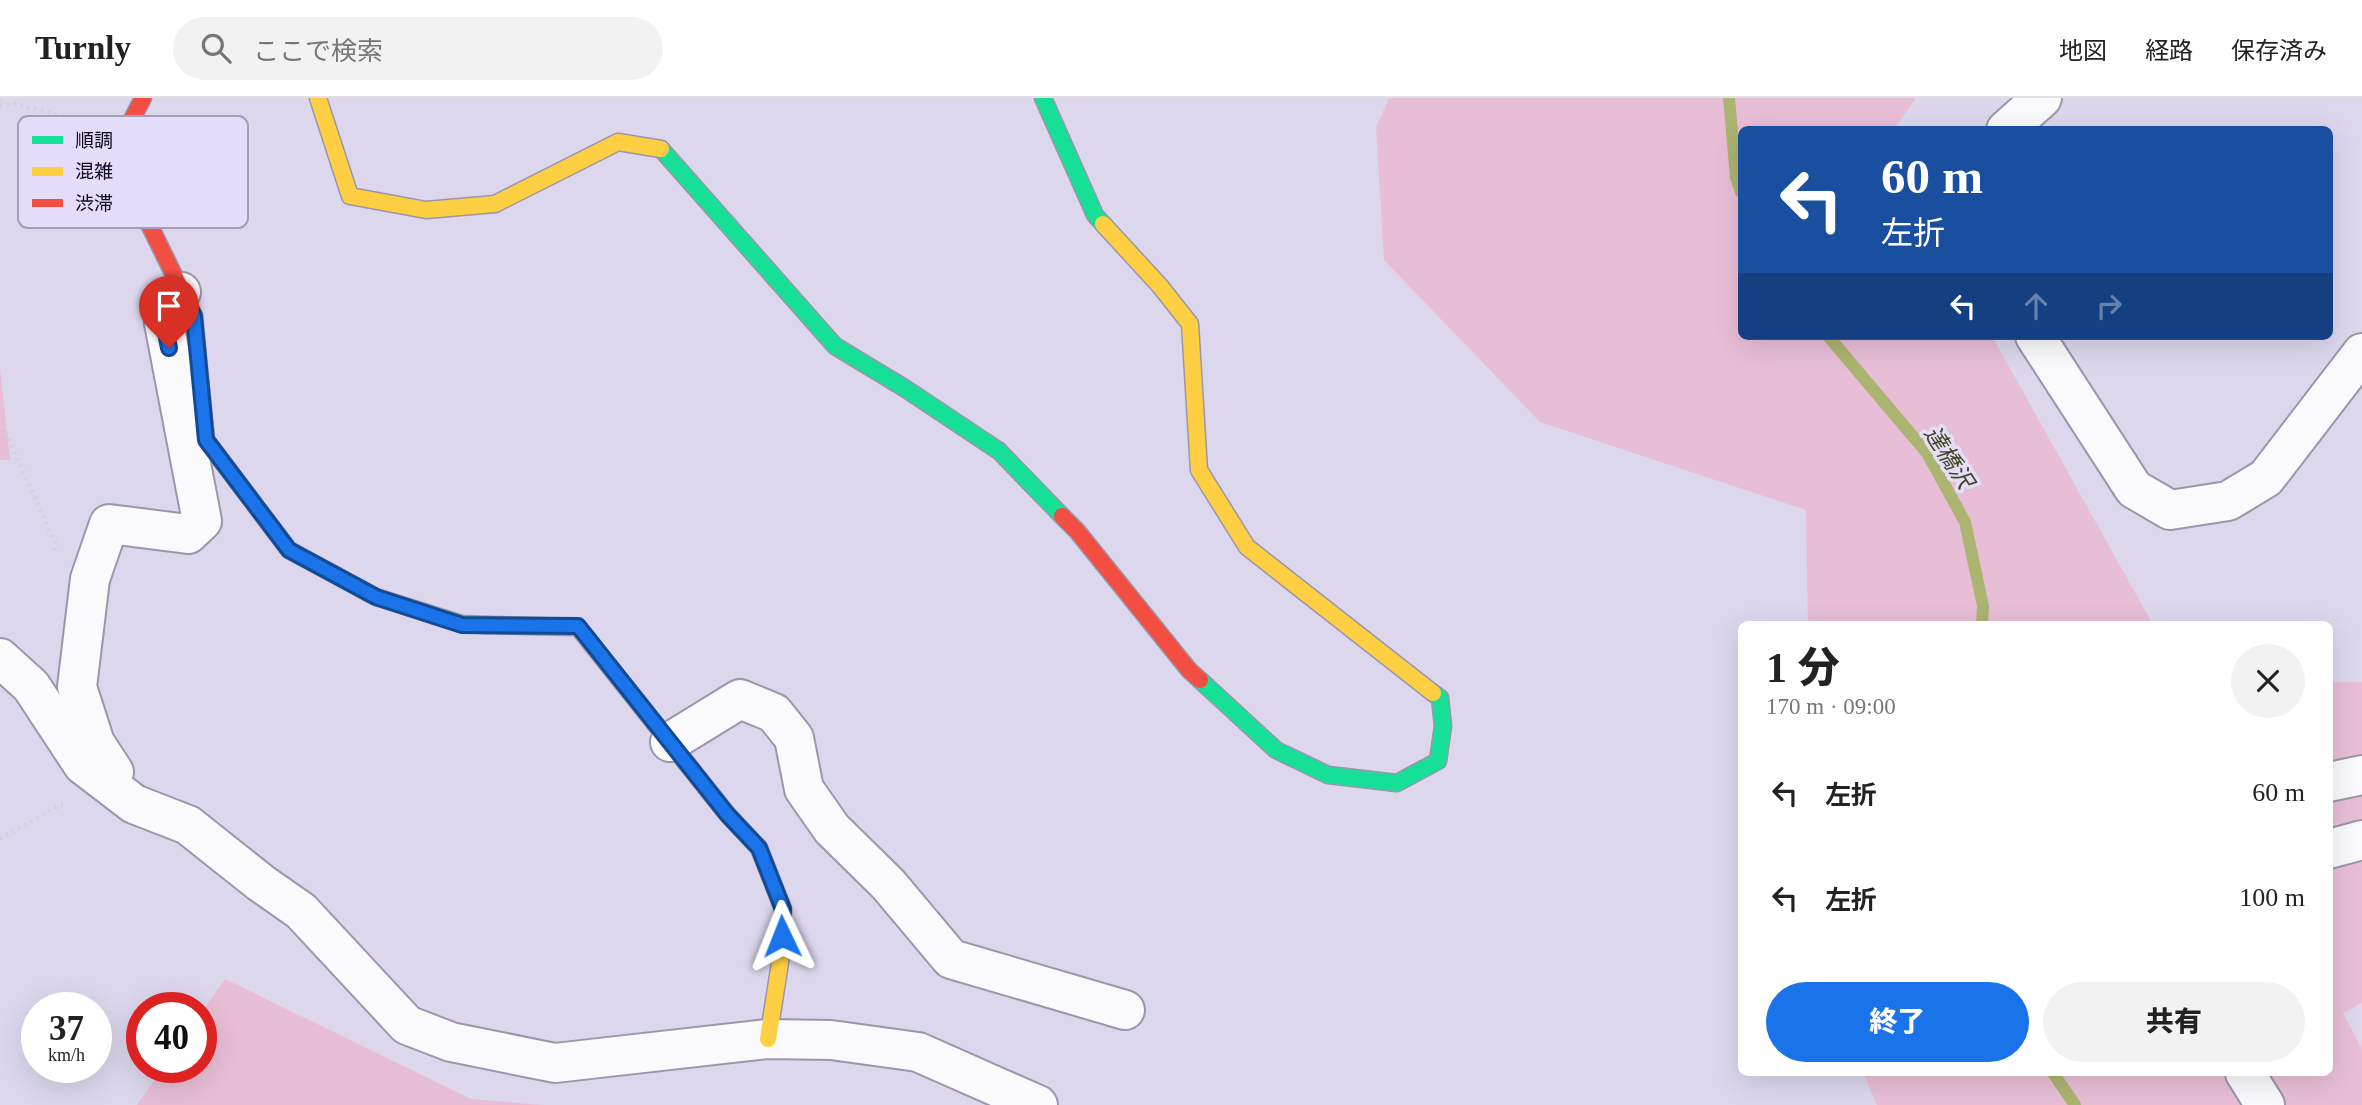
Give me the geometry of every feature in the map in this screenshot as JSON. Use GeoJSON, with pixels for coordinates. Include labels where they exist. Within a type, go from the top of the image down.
{"type":"FeatureCollection","features":[{"type":"Feature","properties":{"kind":"street"},"geometry":{"type":"LineString","coordinates":[[134,116],[143,98]]}},
{"type":"Feature","properties":{"kind":"street"},"geometry":{"type":"LineString","coordinates":[[318,98],[350,196],[426,210],[495,204],[618,142],[663,149],[835,346],[999,451],[1077,531],[1189,670],[1276,750],[1328,775],[1367,781],[1397,783],[1438,761],[1443,726],[1440,698],[1247,547],[1199,470],[1190,324],[1160,286],[1095,215],[1043,98]]}},
{"type":"Feature","properties":{"kind":"street"},"geometry":{"type":"LineString","coordinates":[[2010,126],[2042,98]]}},
{"type":"Feature","properties":{"kind":"street"},"geometry":{"type":"LineString","coordinates":[[150,228],[194,316],[206,440],[289,550],[376,597],[462,625],[578,626],[742,831],[759,848],[783,909],[780,963],[768,1039]]}},
{"type":"Feature","properties":{"kind":"street"},"geometry":{"type":"LineString","coordinates":[[134,804],[95,743],[77,687],[90,579],[109,524],[188,534],[202,521],[164,323],[181,292]]}},
{"type":"Feature","properties":{"kind":"street"},"geometry":{"type":"LineString","coordinates":[[2038,340],[2134,489],[2170,510],[2228,501],[2266,478],[2362,353]]}},
{"type":"Feature","properties":{"kind":"street"},"geometry":{"type":"LineString","coordinates":[[0,658],[31,686],[83,765],[134,804],[188,825],[301,911],[407,1025],[451,1042],[555,1063],[768,1039],[831,1040],[918,1052],[1038,1105]]}},
{"type":"Feature","properties":{"kind":"street"},"geometry":{"type":"LineString","coordinates":[[670,742],[740,699],[774,713],[793,738],[804,789],[832,830],[888,884],[951,959],[1125,1010]]}},
{"type":"Feature","properties":{"kind":"street"},"geometry":{"type":"LineString","coordinates":[[2333,781],[2362,775]]}},
{"type":"Feature","properties":{"kind":"street"},"geometry":{"type":"LineString","coordinates":[[2333,848],[2362,841]]}},
{"type":"Feature","properties":{"kind":"street"},"geometry":{"type":"LineString","coordinates":[[2247,1076],[2265,1105]]}},
{"type":"Feature","properties":{"kind":"path"},"geometry":{"type":"LineString","coordinates":[[0,106],[16,104],[61,116]]}},
{"type":"Feature","properties":{"kind":"path"},"geometry":{"type":"LineString","coordinates":[[0,419],[55,543],[56,555]]}},
{"type":"Feature","properties":{"kind":"path"},"geometry":{"type":"LineString","coordinates":[[0,839],[60,805],[72,805]]}},
{"type":"Feature","properties":{"kind":"shaded area"},"geometry":{"type":"Polygon","coordinates":[[[1389,98],[1916,98],[1896,126],[1738,126],[1738,340],[1994,340],[2151,621],[1808,621],[1806,510],[1540,422],[1384,260],[1376,127],[1389,98]]]}},
{"type":"Feature","properties":{"kind":"shaded area"},"geometry":{"type":"Polygon","coordinates":[[[0,368],[10,460],[0,460],[0,368]]]}},
{"type":"Feature","properties":{"kind":"shaded area"},"geometry":{"type":"Polygon","coordinates":[[[2333,682],[2362,682],[2362,1003],[2343,1013],[2362,1049],[2362,1105],[1877,1105],[1864,1076],[2333,1076],[2333,682]]]}},
{"type":"Feature","properties":{"kind":"shaded area"},"geometry":{"type":"Polygon","coordinates":[[[225,979],[471,1099],[541,1105],[137,1105],[152,1083],[217,1083],[216,992],[225,979]]]}},
{"type":"Feature","properties":{"kind":"waterway","name":"達橋沢"},"geometry":{"type":"LineString","coordinates":[[1729,98],[1738,183]]}},
{"type":"Feature","properties":{"kind":"waterway","name":"達橋沢"},"geometry":{"type":"LineString","coordinates":[[1831,340],[1927,453],[1965,522],[1983,606],[1982,621]]}},
{"type":"Feature","properties":{"kind":"waterway","name":"達橋沢"},"geometry":{"type":"LineString","coordinates":[[2055,1076],[2075,1105]]}},
{"type":"Feature","properties":{"kind":"traffic: fast"},"geometry":{"type":"LineString","coordinates":[[1043,98],[1095,215],[1103,224]]}},
{"type":"Feature","properties":{"kind":"traffic: fast"},"geometry":{"type":"LineString","coordinates":[[661,149],[835,346],[999,451],[1062,516]]}},
{"type":"Feature","properties":{"kind":"traffic: fast"},"geometry":{"type":"LineString","coordinates":[[197,349],[206,440],[289,550],[376,597],[462,624],[487,625]]}},
{"type":"Feature","properties":{"kind":"traffic: fast"},"geometry":{"type":"LineString","coordinates":[[1200,680],[1276,750],[1328,775],[1397,783],[1438,761],[1443,726],[1440,698],[1433,693]]}},
{"type":"Feature","properties":{"kind":"traffic: slow"},"geometry":{"type":"LineString","coordinates":[[318,98],[350,196],[426,210],[495,204],[618,142],[661,149]]}},
{"type":"Feature","properties":{"kind":"traffic: slow"},"geometry":{"type":"LineString","coordinates":[[1103,224],[1160,286],[1190,324],[1199,470],[1247,547],[1433,693]]}},
{"type":"Feature","properties":{"kind":"traffic: slow"},"geometry":{"type":"LineString","coordinates":[[487,625],[578,627],[727,814],[759,848],[783,909],[780,963],[768,1039]]}},
{"type":"Feature","properties":{"kind":"traffic: jam"},"geometry":{"type":"LineString","coordinates":[[134,116],[143,98]]}},
{"type":"Feature","properties":{"kind":"traffic: jam"},"geometry":{"type":"LineString","coordinates":[[151,228],[194,316],[197,349]]}},
{"type":"Feature","properties":{"kind":"traffic: jam"},"geometry":{"type":"LineString","coordinates":[[1062,516],[1200,680]]}},
{"type":"Feature","properties":{"kind":"route"},"geometry":{"type":"LineString","coordinates":[[169,348],[164,323],[181,292],[194,316],[206,440],[289,550],[376,597],[462,625],[578,626],[727,814],[759,848],[783,909],[782,936]]}}]}
